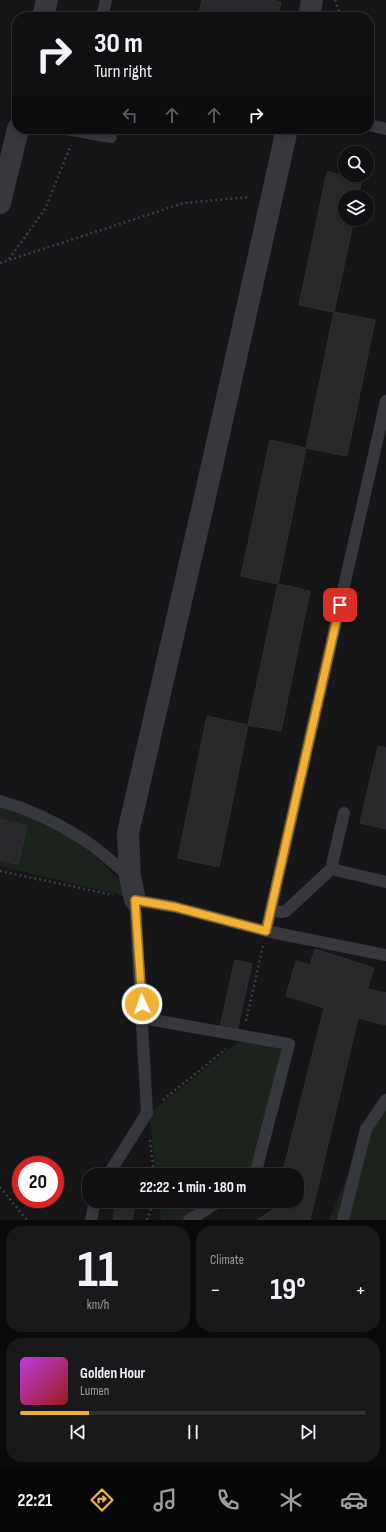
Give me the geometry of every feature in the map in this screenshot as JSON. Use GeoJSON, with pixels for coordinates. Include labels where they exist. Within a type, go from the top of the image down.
{"type":"FeatureCollection","features":[{"type":"Feature","properties":{"kind":"street"},"geometry":{"type":"LineString","coordinates":[[44,12],[47,0]]}},
{"type":"Feature","properties":{"kind":"street"},"geometry":{"type":"LineString","coordinates":[[310,12],[312,0]]}},
{"type":"Feature","properties":{"kind":"street"},"geometry":{"type":"LineString","coordinates":[[0,203],[17,134]]}},
{"type":"Feature","properties":{"kind":"street"},"geometry":{"type":"LineString","coordinates":[[135,900],[130,877],[128,833],[286,134]]}},
{"type":"Feature","properties":{"kind":"lane"},"geometry":{"type":"LineString","coordinates":[[103,12],[106,0]]}},
{"type":"Feature","properties":{"kind":"lane"},"geometry":{"type":"LineString","coordinates":[[374,126],[386,129]]}},
{"type":"Feature","properties":{"kind":"lane"},"geometry":{"type":"LineString","coordinates":[[95,134],[111,137]]}},
{"type":"Feature","properties":{"kind":"lane"},"geometry":{"type":"LineString","coordinates":[[266,931],[386,400]]}},
{"type":"Feature","properties":{"kind":"lane"},"geometry":{"type":"LineString","coordinates":[[0,801],[25,808],[83,839],[130,877]]}},
{"type":"Feature","properties":{"kind":"lane"},"geometry":{"type":"LineString","coordinates":[[271,910],[278,912],[286,911],[331,869],[344,813]]}},
{"type":"Feature","properties":{"kind":"lane"},"geometry":{"type":"LineString","coordinates":[[331,869],[386,882]]}},
{"type":"Feature","properties":{"kind":"lane"},"geometry":{"type":"LineString","coordinates":[[112,1168],[147,1113],[135,900],[175,907],[266,931],[386,955]]}},
{"type":"Feature","properties":{"kind":"lane"},"geometry":{"type":"LineString","coordinates":[[142,1018],[289,1044],[256,1168]]}},
{"type":"Feature","properties":{"kind":"lane"},"geometry":{"type":"LineString","coordinates":[[343,1220],[366,1128],[386,1100]]}},
{"type":"Feature","properties":{"kind":"lane"},"geometry":{"type":"LineString","coordinates":[[92,1220],[94,1208]]}},
{"type":"Feature","properties":{"kind":"lane"},"geometry":{"type":"LineString","coordinates":[[189,1220],[209,1208]]}},
{"type":"Feature","properties":{"kind":"path"},"geometry":{"type":"LineString","coordinates":[[335,0],[339,12]]}},
{"type":"Feature","properties":{"kind":"path"},"geometry":{"type":"LineString","coordinates":[[9,260],[45,209],[72,134]]}},
{"type":"Feature","properties":{"kind":"path"},"geometry":{"type":"LineString","coordinates":[[0,262],[184,203],[272,195]]}},
{"type":"Feature","properties":{"kind":"path"},"geometry":{"type":"LineString","coordinates":[[0,871],[135,900]]}},
{"type":"Feature","properties":{"kind":"path"},"geometry":{"type":"LineString","coordinates":[[147,1113],[153,1168]]}},
{"type":"Feature","properties":{"kind":"path"},"geometry":{"type":"LineString","coordinates":[[0,1187],[27,1220]]}},
{"type":"Feature","properties":{"kind":"path"},"geometry":{"type":"LineString","coordinates":[[147,1220],[151,1208]]}},
{"type":"Feature","properties":{"kind":"shaded area"},"geometry":{"type":"Polygon","coordinates":[[[0,807],[22,814],[57,829],[74,840],[95,856],[114,874],[124,891],[125,896],[0,866],[0,860],[18,864],[27,826],[0,819],[0,807]]]}},
{"type":"Feature","properties":{"kind":"shaded area"},"geometry":{"type":"Polygon","coordinates":[[[243,1038],[286,1045],[255,1168],[155,1168],[149,1114],[243,1038]]]}},
{"type":"Feature","properties":{"kind":"shaded area"},"geometry":{"type":"Polygon","coordinates":[[[386,1095],[386,1220],[329,1220],[379,1101],[386,1095]]]}},
{"type":"Feature","properties":{"kind":"shaded area"},"geometry":{"type":"Polygon","coordinates":[[[160,1208],[205,1208],[185,1220],[161,1220],[160,1208]]]}},
{"type":"Feature","properties":{"kind":"building"},"geometry":{"type":"Polygon","coordinates":[[[202,0],[271,0],[281,2],[279,12],[199,12],[202,0]]]}},
{"type":"Feature","properties":{"kind":"building"},"geometry":{"type":"Polygon","coordinates":[[[327,172],[338,174],[338,182],[361,182],[360,190],[338,190],[338,226],[352,226],[334,312],[299,305],[327,172]]]}},
{"type":"Feature","properties":{"kind":"building"},"geometry":{"type":"Polygon","coordinates":[[[334,312],[375,320],[347,456],[306,448],[334,312]]]}},
{"type":"Feature","properties":{"kind":"building"},"geometry":{"type":"Polygon","coordinates":[[[270,440],[306,448],[278,584],[241,576],[270,440]]]}},
{"type":"Feature","properties":{"kind":"building"},"geometry":{"type":"Polygon","coordinates":[[[278,584],[310,591],[281,731],[248,725],[278,584]]]}},
{"type":"Feature","properties":{"kind":"building"},"geometry":{"type":"Polygon","coordinates":[[[207,716],[248,725],[219,867],[178,858],[207,716]]]}},
{"type":"Feature","properties":{"kind":"building"},"geometry":{"type":"Polygon","coordinates":[[[378,746],[386,748],[386,829],[360,823],[378,746]]]}},
{"type":"Feature","properties":{"kind":"building"},"geometry":{"type":"Polygon","coordinates":[[[0,819],[27,826],[18,864],[0,860],[0,819]]]}},
{"type":"Feature","properties":{"kind":"building"},"geometry":{"type":"Polygon","coordinates":[[[315,949],[374,968],[358,1018],[286,996],[296,961],[310,965],[315,949]]]}},
{"type":"Feature","properties":{"kind":"building"},"geometry":{"type":"Polygon","coordinates":[[[235,960],[252,964],[237,1031],[220,1027],[235,960]]]}},
{"type":"Feature","properties":{"kind":"building"},"geometry":{"type":"Polygon","coordinates":[[[367,989],[386,993],[386,1025],[358,1018],[367,989]]]}},
{"type":"Feature","properties":{"kind":"building"},"geometry":{"type":"Polygon","coordinates":[[[324,1008],[358,1018],[310,1220],[257,1220],[273,1210],[273,1208],[304,1208],[304,1168],[284,1168],[324,1008]]]}},
{"type":"Feature","properties":{"kind":"building"},"geometry":{"type":"Polygon","coordinates":[[[115,1208],[135,1208],[132,1220],[113,1220],[115,1208]]]}},
{"type":"Feature","properties":{"kind":"route"},"geometry":{"type":"LineString","coordinates":[[142,1004],[135,900],[175,907],[266,931],[340,605]]}}]}
